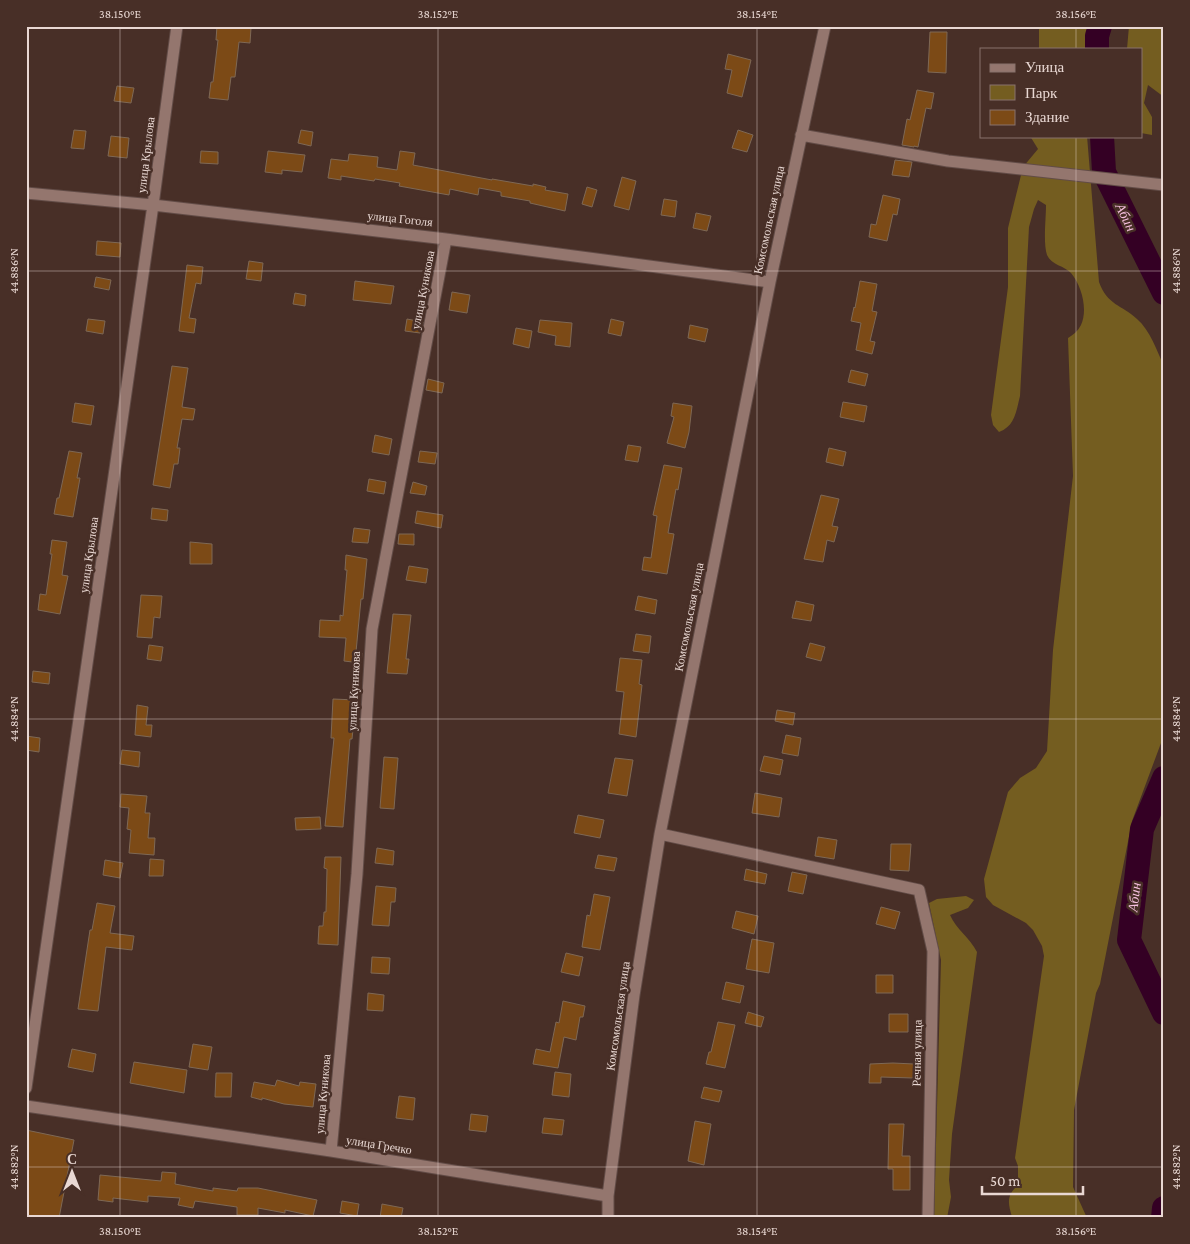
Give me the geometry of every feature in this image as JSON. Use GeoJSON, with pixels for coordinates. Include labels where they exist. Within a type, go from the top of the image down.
{"type":"FeatureCollection","features":[{"type":"Feature","properties":{"kind":"street","name":"улица Крылова"},"geometry":{"type":"LineString","coordinates":[[26,1088],[153,205],[176,26]]}},
{"type":"Feature","properties":{"kind":"street","name":"Комсомольская улица"},"geometry":{"type":"LineString","coordinates":[[608,1218],[608,1196],[634,995],[660,834],[770,282],[825,26]]}},
{"type":"Feature","properties":{"kind":"street"},"geometry":{"type":"LineString","coordinates":[[802,134],[948,160],[1164,185]]}},
{"type":"Feature","properties":{"kind":"street","name":"улица Гоголя"},"geometry":{"type":"LineString","coordinates":[[26,193],[153,205],[446,238],[770,282]]}},
{"type":"Feature","properties":{"kind":"street","name":"улица Куникова"},"geometry":{"type":"LineString","coordinates":[[331,1151],[357,874],[372,629],[446,238]]}},
{"type":"Feature","properties":{"kind":"street","name":"Речная улица"},"geometry":{"type":"LineString","coordinates":[[660,834],[919,890],[933,951],[928,1218]]}},
{"type":"Feature","properties":{"kind":"street","name":"улица Гречко"},"geometry":{"type":"LineString","coordinates":[[26,1106],[331,1151],[608,1196]]}},
{"type":"Feature","properties":{"kind":"green space"},"geometry":{"type":"Polygon","coordinates":[[[1039,26],[1089,26],[1085,48],[1039,48],[1039,26]]]}},
{"type":"Feature","properties":{"kind":"green space"},"geometry":{"type":"Polygon","coordinates":[[[1129,26],[1164,26],[1164,97],[1148,85],[1144,103],[1152,117],[1152,135],[1142,133],[1142,48],[1127,48],[1129,26]]]}},
{"type":"Feature","properties":{"kind":"green space"},"geometry":{"type":"Polygon","coordinates":[[[1031,138],[1087,138],[1099,282],[1106,296],[1131,314],[1146,329],[1164,366],[1164,735],[1132,821],[1074,1110],[1073,1187],[1087,1218],[1012,1217],[1009,1200],[1011,1193],[1018,1185],[1018,1166],[1015,1158],[1044,956],[1042,946],[1033,930],[1026,923],[993,905],[986,897],[984,879],[1008,792],[1020,778],[1036,768],[1047,751],[1053,650],[1073,476],[1068,338],[1080,327],[1083,319],[1084,305],[1081,291],[1075,278],[1047,255],[1045,238],[1046,205],[1038,200],[1029,227],[1020,396],[1012,422],[1004,429],[999,432],[993,425],[991,415],[1008,287],[1008,228],[1023,167],[1038,149],[1031,138]]]}},
{"type":"Feature","properties":{"kind":"green space"},"geometry":{"type":"Polygon","coordinates":[[[966,896],[974,900],[968,908],[950,915],[977,952],[952,1134],[949,1180],[951,1197],[947,1218],[934,1218],[941,960],[929,903],[937,899],[966,896]]]}},
{"type":"Feature","properties":{"kind":"building"},"geometry":{"type":"Polygon","coordinates":[[[217,26],[251,28],[250,43],[239,42],[235,77],[231,77],[228,100],[209,98],[218,40],[216,40],[217,26]]]}},
{"type":"Feature","properties":{"kind":"building"},"geometry":{"type":"Polygon","coordinates":[[[930,32],[947,32],[946,73],[928,72],[930,32]]]}},
{"type":"Feature","properties":{"kind":"building"},"geometry":{"type":"Polygon","coordinates":[[[728,54],[751,60],[742,97],[727,93],[732,70],[725,69],[728,54]]]}},
{"type":"Feature","properties":{"kind":"building"},"geometry":{"type":"Polygon","coordinates":[[[117,86],[134,88],[131,103],[114,101],[117,86]]]}},
{"type":"Feature","properties":{"kind":"building"},"geometry":{"type":"Polygon","coordinates":[[[917,90],[934,93],[931,109],[926,108],[918,147],[914,147],[902,145],[907,119],[910,120],[917,90]]]}},
{"type":"Feature","properties":{"kind":"building"},"geometry":{"type":"Polygon","coordinates":[[[74,130],[86,131],[84,149],[71,148],[74,130]]]}},
{"type":"Feature","properties":{"kind":"building"},"geometry":{"type":"Polygon","coordinates":[[[301,130],[313,132],[311,146],[298,143],[301,130]]]}},
{"type":"Feature","properties":{"kind":"building"},"geometry":{"type":"Polygon","coordinates":[[[738,130],[753,135],[747,152],[732,148],[738,130]]]}},
{"type":"Feature","properties":{"kind":"building"},"geometry":{"type":"Polygon","coordinates":[[[111,136],[129,138],[127,158],[108,156],[111,136]]]}},
{"type":"Feature","properties":{"kind":"building"},"geometry":{"type":"Polygon","coordinates":[[[201,151],[218,152],[218,164],[200,163],[201,151]]]}},
{"type":"Feature","properties":{"kind":"building"},"geometry":{"type":"Polygon","coordinates":[[[268,151],[305,155],[302,172],[282,170],[282,174],[265,172],[268,151]]]}},
{"type":"Feature","properties":{"kind":"building"},"geometry":{"type":"Polygon","coordinates":[[[400,151],[415,153],[413,165],[492,180],[533,186],[533,184],[546,187],[545,190],[568,194],[565,211],[530,203],[530,201],[501,196],[501,192],[479,188],[478,195],[450,189],[449,195],[399,186],[400,183],[375,179],[374,181],[341,176],[341,180],[328,178],[331,159],[348,161],[349,154],[378,157],[377,167],[397,170],[400,151]]]}},
{"type":"Feature","properties":{"kind":"building"},"geometry":{"type":"Polygon","coordinates":[[[895,160],[912,162],[909,177],[892,175],[895,160]]]}},
{"type":"Feature","properties":{"kind":"building"},"geometry":{"type":"Polygon","coordinates":[[[622,177],[636,181],[629,210],[614,206],[622,177]]]}},
{"type":"Feature","properties":{"kind":"building"},"geometry":{"type":"Polygon","coordinates":[[[587,187],[597,190],[592,207],[582,204],[587,187]]]}},
{"type":"Feature","properties":{"kind":"building"},"geometry":{"type":"Polygon","coordinates":[[[883,195],[900,199],[897,215],[893,214],[887,241],[869,237],[871,224],[876,225],[883,195]]]}},
{"type":"Feature","properties":{"kind":"building"},"geometry":{"type":"Polygon","coordinates":[[[664,199],[677,201],[675,217],[661,215],[664,199]]]}},
{"type":"Feature","properties":{"kind":"building"},"geometry":{"type":"Polygon","coordinates":[[[696,213],[711,216],[707,231],[693,228],[696,213]]]}},
{"type":"Feature","properties":{"kind":"building"},"geometry":{"type":"Polygon","coordinates":[[[97,241],[121,243],[120,257],[96,255],[97,241]]]}},
{"type":"Feature","properties":{"kind":"building"},"geometry":{"type":"Polygon","coordinates":[[[249,261],[263,263],[261,281],[246,279],[249,261]]]}},
{"type":"Feature","properties":{"kind":"building"},"geometry":{"type":"Polygon","coordinates":[[[187,265],[203,267],[201,284],[196,283],[189,318],[196,319],[194,333],[179,331],[187,265]]]}},
{"type":"Feature","properties":{"kind":"building"},"geometry":{"type":"Polygon","coordinates":[[[96,277],[111,280],[109,290],[94,287],[96,277]]]}},
{"type":"Feature","properties":{"kind":"building"},"geometry":{"type":"Polygon","coordinates":[[[355,281],[394,286],[391,304],[353,300],[355,281]]]}},
{"type":"Feature","properties":{"kind":"building"},"geometry":{"type":"Polygon","coordinates":[[[860,281],[877,284],[872,311],[877,312],[870,341],[875,342],[872,354],[856,350],[861,323],[851,321],[860,281]]]}},
{"type":"Feature","properties":{"kind":"building"},"geometry":{"type":"Polygon","coordinates":[[[452,292],[470,295],[467,313],[449,310],[452,292]]]}},
{"type":"Feature","properties":{"kind":"building"},"geometry":{"type":"Polygon","coordinates":[[[295,293],[306,295],[305,306],[293,304],[295,293]]]}},
{"type":"Feature","properties":{"kind":"building"},"geometry":{"type":"Polygon","coordinates":[[[88,319],[105,321],[103,334],[86,331],[88,319]]]}},
{"type":"Feature","properties":{"kind":"building"},"geometry":{"type":"Polygon","coordinates":[[[407,319],[423,322],[420,333],[405,331],[407,319]]]}},
{"type":"Feature","properties":{"kind":"building"},"geometry":{"type":"Polygon","coordinates":[[[611,319],[624,322],[621,336],[608,333],[611,319]]]}},
{"type":"Feature","properties":{"kind":"building"},"geometry":{"type":"Polygon","coordinates":[[[540,320],[572,323],[570,347],[555,345],[556,336],[538,332],[540,320]]]}},
{"type":"Feature","properties":{"kind":"building"},"geometry":{"type":"Polygon","coordinates":[[[690,325],[708,329],[705,342],[688,338],[690,325]]]}},
{"type":"Feature","properties":{"kind":"building"},"geometry":{"type":"Polygon","coordinates":[[[516,328],[532,331],[529,348],[513,344],[516,328]]]}},
{"type":"Feature","properties":{"kind":"building"},"geometry":{"type":"Polygon","coordinates":[[[172,366],[188,368],[182,407],[195,409],[193,420],[182,419],[177,448],[180,448],[178,464],[174,464],[170,488],[153,485],[172,366]]]}},
{"type":"Feature","properties":{"kind":"building"},"geometry":{"type":"Polygon","coordinates":[[[851,370],[868,374],[865,386],[848,382],[851,370]]]}},
{"type":"Feature","properties":{"kind":"building"},"geometry":{"type":"Polygon","coordinates":[[[428,379],[444,383],[442,393],[426,390],[428,379]]]}},
{"type":"Feature","properties":{"kind":"building"},"geometry":{"type":"Polygon","coordinates":[[[843,402],[867,406],[864,422],[840,417],[843,402]]]}},
{"type":"Feature","properties":{"kind":"building"},"geometry":{"type":"Polygon","coordinates":[[[75,403],[94,406],[91,425],[72,422],[75,403]]]}},
{"type":"Feature","properties":{"kind":"building"},"geometry":{"type":"Polygon","coordinates":[[[673,403],[692,406],[685,448],[667,443],[674,417],[671,416],[673,403]]]}},
{"type":"Feature","properties":{"kind":"building"},"geometry":{"type":"Polygon","coordinates":[[[375,435],[392,439],[389,455],[372,452],[375,435]]]}},
{"type":"Feature","properties":{"kind":"building"},"geometry":{"type":"Polygon","coordinates":[[[628,445],[641,447],[638,462],[625,460],[628,445]]]}},
{"type":"Feature","properties":{"kind":"building"},"geometry":{"type":"Polygon","coordinates":[[[829,448],[846,452],[843,466],[826,462],[829,448]]]}},
{"type":"Feature","properties":{"kind":"building"},"geometry":{"type":"Polygon","coordinates":[[[69,451],[82,453],[77,478],[80,478],[73,517],[54,514],[69,451]]]}},
{"type":"Feature","properties":{"kind":"building"},"geometry":{"type":"Polygon","coordinates":[[[420,451],[437,453],[435,464],[418,462],[420,451]]]}},
{"type":"Feature","properties":{"kind":"building"},"geometry":{"type":"Polygon","coordinates":[[[664,465],[682,468],[668,533],[674,534],[667,574],[642,570],[644,557],[651,558],[657,516],[653,515],[664,465]]]}},
{"type":"Feature","properties":{"kind":"building"},"geometry":{"type":"Polygon","coordinates":[[[369,479],[386,482],[384,494],[367,491],[369,479]]]}},
{"type":"Feature","properties":{"kind":"building"},"geometry":{"type":"Polygon","coordinates":[[[413,482],[427,486],[425,495],[410,493],[413,482]]]}},
{"type":"Feature","properties":{"kind":"building"},"geometry":{"type":"Polygon","coordinates":[[[821,495],[839,499],[832,526],[838,527],[834,542],[827,540],[823,562],[804,559],[821,495]]]}},
{"type":"Feature","properties":{"kind":"building"},"geometry":{"type":"Polygon","coordinates":[[[152,508],[168,510],[167,521],[151,519],[152,508]]]}},
{"type":"Feature","properties":{"kind":"building"},"geometry":{"type":"Polygon","coordinates":[[[417,511],[443,515],[441,528],[415,523],[417,511]]]}},
{"type":"Feature","properties":{"kind":"building"},"geometry":{"type":"Polygon","coordinates":[[[354,528],[370,530],[368,543],[352,542],[354,528]]]}},
{"type":"Feature","properties":{"kind":"building"},"geometry":{"type":"Polygon","coordinates":[[[399,534],[414,534],[414,545],[398,544],[399,534]]]}},
{"type":"Feature","properties":{"kind":"building"},"geometry":{"type":"Polygon","coordinates":[[[52,540],[67,542],[62,575],[68,576],[60,614],[38,610],[40,594],[46,595],[52,554],[50,554],[52,540]]]}},
{"type":"Feature","properties":{"kind":"building"},"geometry":{"type":"Polygon","coordinates":[[[190,542],[212,544],[212,564],[190,564],[190,542]]]}},
{"type":"Feature","properties":{"kind":"building"},"geometry":{"type":"Polygon","coordinates":[[[346,555],[367,559],[356,652],[362,653],[361,663],[344,661],[346,638],[319,637],[320,620],[340,621],[340,615],[343,616],[347,570],[345,570],[346,555]]]}},
{"type":"Feature","properties":{"kind":"building"},"geometry":{"type":"Polygon","coordinates":[[[409,566],[428,569],[426,583],[406,580],[409,566]]]}},
{"type":"Feature","properties":{"kind":"building"},"geometry":{"type":"Polygon","coordinates":[[[141,595],[162,596],[160,618],[154,617],[152,638],[137,637],[141,595]]]}},
{"type":"Feature","properties":{"kind":"building"},"geometry":{"type":"Polygon","coordinates":[[[638,596],[657,600],[655,614],[635,610],[638,596]]]}},
{"type":"Feature","properties":{"kind":"building"},"geometry":{"type":"Polygon","coordinates":[[[796,601],[814,605],[811,621],[792,618],[796,601]]]}},
{"type":"Feature","properties":{"kind":"building"},"geometry":{"type":"Polygon","coordinates":[[[393,614],[411,615],[406,659],[409,659],[407,674],[387,673],[393,614]]]}},
{"type":"Feature","properties":{"kind":"building"},"geometry":{"type":"Polygon","coordinates":[[[636,634],[651,636],[649,653],[633,651],[636,634]]]}},
{"type":"Feature","properties":{"kind":"building"},"geometry":{"type":"Polygon","coordinates":[[[810,643],[825,647],[821,661],[806,657],[810,643]]]}},
{"type":"Feature","properties":{"kind":"building"},"geometry":{"type":"Polygon","coordinates":[[[149,645],[163,647],[161,661],[147,659],[149,645]]]}},
{"type":"Feature","properties":{"kind":"building"},"geometry":{"type":"Polygon","coordinates":[[[620,658],[642,660],[639,684],[642,685],[636,737],[619,734],[624,692],[616,691],[620,658]]]}},
{"type":"Feature","properties":{"kind":"building"},"geometry":{"type":"Polygon","coordinates":[[[33,671],[50,673],[49,684],[32,682],[33,671]]]}},
{"type":"Feature","properties":{"kind":"building"},"geometry":{"type":"Polygon","coordinates":[[[333,699],[356,700],[352,739],[350,739],[343,827],[325,826],[334,738],[331,738],[333,699]]]}},
{"type":"Feature","properties":{"kind":"building"},"geometry":{"type":"Polygon","coordinates":[[[137,705],[148,707],[146,725],[152,725],[151,737],[135,735],[137,705]]]}},
{"type":"Feature","properties":{"kind":"building"},"geometry":{"type":"Polygon","coordinates":[[[777,710],[795,713],[793,725],[775,721],[777,710]]]}},
{"type":"Feature","properties":{"kind":"building"},"geometry":{"type":"Polygon","coordinates":[[[786,735],[801,738],[798,756],[782,753],[786,735]]]}},
{"type":"Feature","properties":{"kind":"building"},"geometry":{"type":"Polygon","coordinates":[[[26,736],[40,738],[39,752],[26,750],[26,736]]]}},
{"type":"Feature","properties":{"kind":"building"},"geometry":{"type":"Polygon","coordinates":[[[122,750],[140,752],[139,767],[120,764],[122,750]]]}},
{"type":"Feature","properties":{"kind":"building"},"geometry":{"type":"Polygon","coordinates":[[[764,756],[783,760],[780,775],[760,771],[764,756]]]}},
{"type":"Feature","properties":{"kind":"building"},"geometry":{"type":"Polygon","coordinates":[[[384,757],[398,758],[394,809],[380,808],[384,757]]]}},
{"type":"Feature","properties":{"kind":"building"},"geometry":{"type":"Polygon","coordinates":[[[615,758],[633,760],[627,796],[608,793],[615,758]]]}},
{"type":"Feature","properties":{"kind":"building"},"geometry":{"type":"Polygon","coordinates":[[[755,793],[782,798],[779,817],[752,813],[755,793]]]}},
{"type":"Feature","properties":{"kind":"building"},"geometry":{"type":"Polygon","coordinates":[[[121,794],[147,796],[145,813],[150,813],[148,838],[155,838],[154,855],[129,853],[131,830],[127,829],[129,808],[120,807],[121,794]]]}},
{"type":"Feature","properties":{"kind":"building"},"geometry":{"type":"Polygon","coordinates":[[[578,815],[604,820],[600,838],[574,833],[578,815]]]}},
{"type":"Feature","properties":{"kind":"building"},"geometry":{"type":"Polygon","coordinates":[[[320,817],[321,829],[296,830],[295,818],[320,817]]]}},
{"type":"Feature","properties":{"kind":"building"},"geometry":{"type":"Polygon","coordinates":[[[818,837],[837,840],[834,859],[815,856],[818,837]]]}},
{"type":"Feature","properties":{"kind":"building"},"geometry":{"type":"Polygon","coordinates":[[[891,844],[911,844],[909,871],[890,870],[891,844]]]}},
{"type":"Feature","properties":{"kind":"building"},"geometry":{"type":"Polygon","coordinates":[[[377,848],[394,851],[393,865],[375,863],[377,848]]]}},
{"type":"Feature","properties":{"kind":"building"},"geometry":{"type":"Polygon","coordinates":[[[598,855],[617,858],[614,871],[595,868],[598,855]]]}},
{"type":"Feature","properties":{"kind":"building"},"geometry":{"type":"Polygon","coordinates":[[[325,857],[341,857],[338,945],[318,944],[319,926],[323,926],[324,912],[326,912],[327,869],[324,868],[325,857]]]}},
{"type":"Feature","properties":{"kind":"building"},"geometry":{"type":"Polygon","coordinates":[[[150,859],[164,860],[163,876],[149,876],[150,859]]]}},
{"type":"Feature","properties":{"kind":"building"},"geometry":{"type":"Polygon","coordinates":[[[105,860],[123,863],[120,878],[103,875],[105,860]]]}},
{"type":"Feature","properties":{"kind":"building"},"geometry":{"type":"Polygon","coordinates":[[[746,869],[767,874],[765,884],[744,880],[746,869]]]}},
{"type":"Feature","properties":{"kind":"building"},"geometry":{"type":"Polygon","coordinates":[[[792,872],[807,875],[803,894],[788,891],[792,872]]]}},
{"type":"Feature","properties":{"kind":"building"},"geometry":{"type":"Polygon","coordinates":[[[376,886],[396,888],[395,902],[391,902],[389,926],[372,925],[376,886]]]}},
{"type":"Feature","properties":{"kind":"building"},"geometry":{"type":"Polygon","coordinates":[[[594,894],[610,897],[600,950],[582,947],[587,915],[590,916],[594,894]]]}},
{"type":"Feature","properties":{"kind":"building"},"geometry":{"type":"Polygon","coordinates":[[[97,903],[115,906],[110,933],[134,936],[132,950],[106,947],[98,1011],[78,1009],[90,930],[92,930],[97,903]]]}},
{"type":"Feature","properties":{"kind":"building"},"geometry":{"type":"Polygon","coordinates":[[[881,907],[900,912],[895,929],[876,924],[881,907]]]}},
{"type":"Feature","properties":{"kind":"building"},"geometry":{"type":"Polygon","coordinates":[[[736,911],[758,916],[754,934],[732,928],[736,911]]]}},
{"type":"Feature","properties":{"kind":"building"},"geometry":{"type":"Polygon","coordinates":[[[752,939],[774,943],[769,973],[746,969],[752,939]]]}},
{"type":"Feature","properties":{"kind":"building"},"geometry":{"type":"Polygon","coordinates":[[[566,953],[583,957],[579,976],[561,972],[566,953]]]}},
{"type":"Feature","properties":{"kind":"building"},"geometry":{"type":"Polygon","coordinates":[[[372,957],[390,958],[389,974],[371,973],[372,957]]]}},
{"type":"Feature","properties":{"kind":"building"},"geometry":{"type":"Polygon","coordinates":[[[876,975],[893,975],[893,993],[876,993],[876,975]]]}},
{"type":"Feature","properties":{"kind":"building"},"geometry":{"type":"Polygon","coordinates":[[[726,982],[744,986],[740,1003],[722,999],[726,982]]]}},
{"type":"Feature","properties":{"kind":"building"},"geometry":{"type":"Polygon","coordinates":[[[368,993],[384,995],[383,1011],[367,1010],[368,993]]]}},
{"type":"Feature","properties":{"kind":"building"},"geometry":{"type":"Polygon","coordinates":[[[563,1001],[585,1006],[583,1017],[580,1017],[576,1040],[564,1037],[558,1068],[533,1064],[536,1049],[550,1052],[556,1022],[559,1023],[563,1001]]]}},
{"type":"Feature","properties":{"kind":"building"},"geometry":{"type":"Polygon","coordinates":[[[748,1012],[764,1017],[761,1027],[745,1023],[748,1012]]]}},
{"type":"Feature","properties":{"kind":"building"},"geometry":{"type":"Polygon","coordinates":[[[889,1014],[908,1014],[908,1032],[889,1032],[889,1014]]]}},
{"type":"Feature","properties":{"kind":"building"},"geometry":{"type":"Polygon","coordinates":[[[718,1022],[735,1025],[725,1068],[706,1064],[709,1052],[711,1052],[718,1022]]]}},
{"type":"Feature","properties":{"kind":"building"},"geometry":{"type":"Polygon","coordinates":[[[193,1044],[212,1047],[208,1070],[189,1067],[193,1044]]]}},
{"type":"Feature","properties":{"kind":"building"},"geometry":{"type":"Polygon","coordinates":[[[72,1049],[96,1054],[93,1072],[68,1067],[72,1049]]]}},
{"type":"Feature","properties":{"kind":"building"},"geometry":{"type":"Polygon","coordinates":[[[134,1062],[187,1070],[184,1093],[130,1083],[134,1062]]]}},
{"type":"Feature","properties":{"kind":"building"},"geometry":{"type":"Polygon","coordinates":[[[870,1064],[914,1064],[913,1078],[881,1077],[881,1083],[869,1083],[870,1064]]]}},
{"type":"Feature","properties":{"kind":"building"},"geometry":{"type":"Polygon","coordinates":[[[555,1072],[571,1074],[569,1097],[552,1095],[555,1072]]]}},
{"type":"Feature","properties":{"kind":"building"},"geometry":{"type":"Polygon","coordinates":[[[216,1073],[232,1073],[231,1097],[215,1097],[216,1073]]]}},
{"type":"Feature","properties":{"kind":"building"},"geometry":{"type":"Polygon","coordinates":[[[277,1080],[299,1086],[300,1082],[316,1084],[313,1107],[284,1104],[251,1097],[254,1082],[275,1086],[277,1080]]]}},
{"type":"Feature","properties":{"kind":"building"},"geometry":{"type":"Polygon","coordinates":[[[704,1087],[722,1091],[719,1102],[701,1098],[704,1087]]]}},
{"type":"Feature","properties":{"kind":"building"},"geometry":{"type":"Polygon","coordinates":[[[399,1096],[415,1098],[413,1120],[396,1118],[399,1096]]]}},
{"type":"Feature","properties":{"kind":"building"},"geometry":{"type":"Polygon","coordinates":[[[471,1114],[488,1116],[486,1132],[469,1130],[471,1114]]]}},
{"type":"Feature","properties":{"kind":"building"},"geometry":{"type":"Polygon","coordinates":[[[544,1118],[564,1120],[562,1135],[542,1133],[544,1118]]]}},
{"type":"Feature","properties":{"kind":"building"},"geometry":{"type":"Polygon","coordinates":[[[695,1121],[711,1124],[704,1165],[688,1161],[695,1121]]]}},
{"type":"Feature","properties":{"kind":"building"},"geometry":{"type":"Polygon","coordinates":[[[889,1124],[904,1124],[902,1156],[910,1156],[910,1190],[893,1190],[893,1169],[888,1169],[889,1124]]]}},
{"type":"Feature","properties":{"kind":"building"},"geometry":{"type":"Polygon","coordinates":[[[26,1130],[74,1140],[59,1218],[26,1218],[26,1130]]]}},
{"type":"Feature","properties":{"kind":"building"},"geometry":{"type":"Polygon","coordinates":[[[162,1172],[176,1173],[175,1184],[213,1191],[213,1188],[237,1191],[238,1188],[258,1188],[317,1200],[313,1216],[285,1210],[285,1213],[258,1208],[258,1215],[237,1215],[237,1207],[195,1201],[193,1208],[178,1205],[180,1198],[148,1196],[148,1202],[113,1198],[113,1202],[98,1200],[100,1175],[161,1181],[162,1172]]]}},
{"type":"Feature","properties":{"kind":"building"},"geometry":{"type":"Polygon","coordinates":[[[342,1201],[359,1204],[357,1216],[340,1213],[342,1201]]]}},
{"type":"Feature","properties":{"kind":"building"},"geometry":{"type":"Polygon","coordinates":[[[382,1204],[403,1208],[401,1218],[380,1218],[382,1204]]]}},
{"type":"Feature","properties":{"kind":"waterway","name":"Абин"},"geometry":{"type":"LineString","coordinates":[[1097,48],[1097,36],[1100,26]]}},
{"type":"Feature","properties":{"kind":"waterway","name":"Абин"},"geometry":{"type":"LineString","coordinates":[[1102,138],[1104,172],[1164,293]]}},
{"type":"Feature","properties":{"kind":"waterway","name":"Абин"},"geometry":{"type":"LineString","coordinates":[[1164,778],[1142,829],[1129,940],[1164,1013]]}},
{"type":"Feature","properties":{"kind":"waterway","name":"Абин"},"geometry":{"type":"LineString","coordinates":[[1163,1218],[1164,1208]]}}]}
